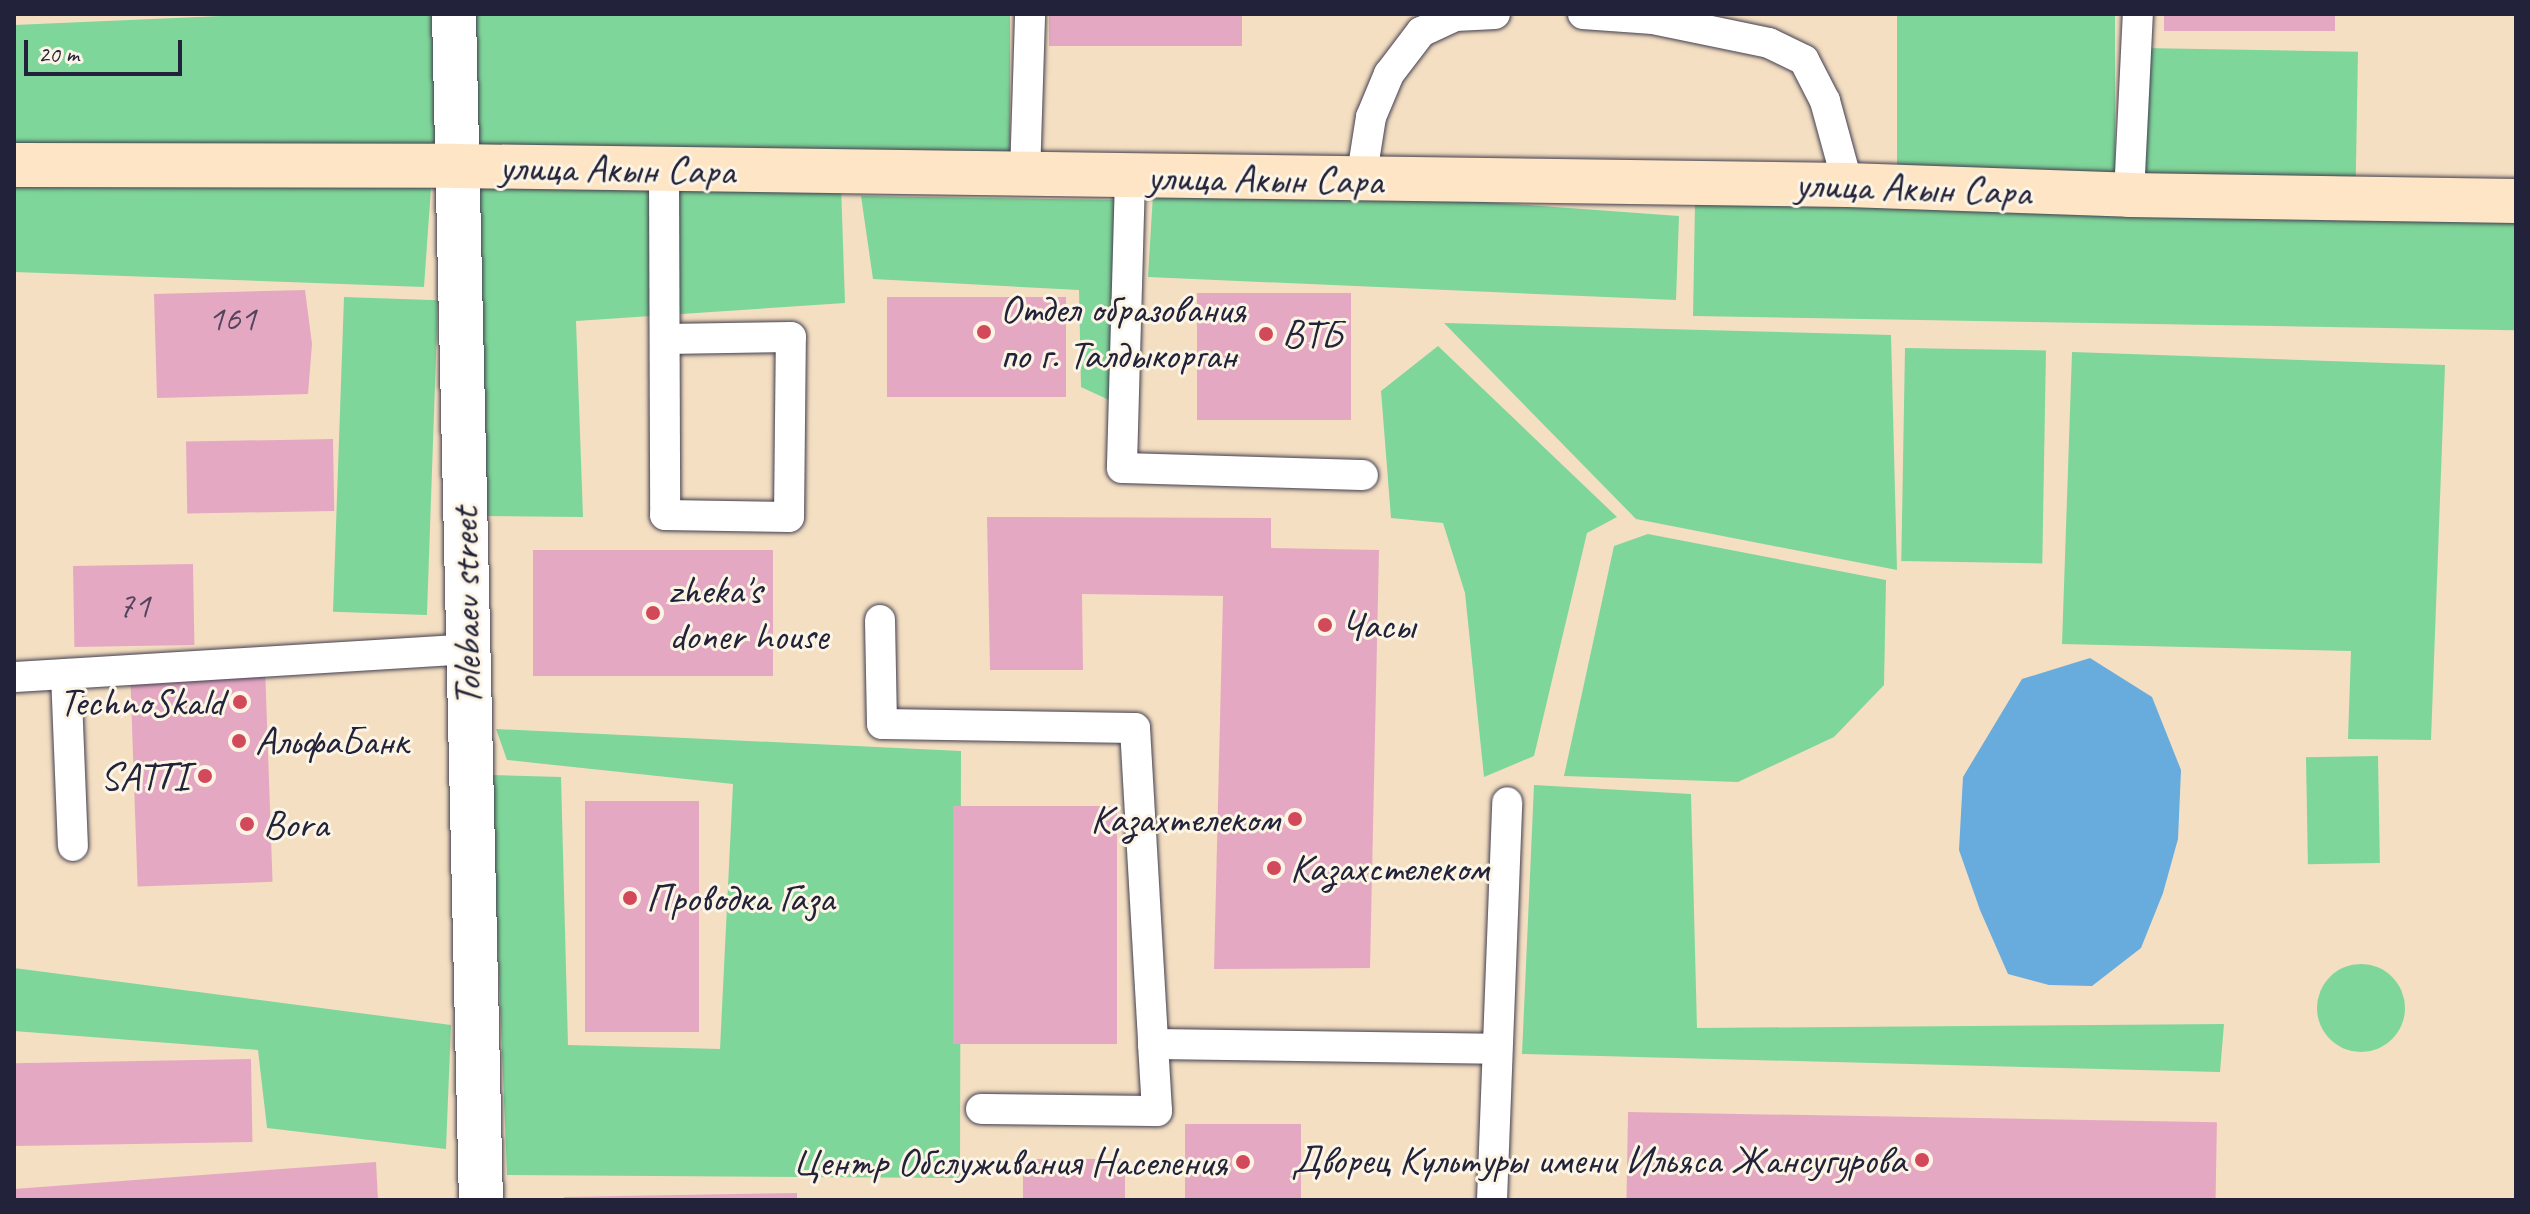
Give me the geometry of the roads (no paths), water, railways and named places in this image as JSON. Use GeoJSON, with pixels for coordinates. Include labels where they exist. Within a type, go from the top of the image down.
{"type":"FeatureCollection","features":[{"type":"Feature","properties":{"kind":"main road","name":"улица Акын Сара"},"geometry":{"type":"LineString","coordinates":[[14,165],[456,166],[1130,178],[1848,185],[2129,195],[2516,201]]}},
{"type":"Feature","properties":{"kind":"street","name":"Tolebaev street"},"geometry":{"type":"LineString","coordinates":[[454,14],[481,1200]]}},
{"type":"Feature","properties":{"kind":"lane"},"geometry":{"type":"LineString","coordinates":[[1025,176],[1030,14]]}},
{"type":"Feature","properties":{"kind":"lane"},"geometry":{"type":"LineString","coordinates":[[1361,180],[1371,117],[1389,74],[1421,32],[1455,16],[1495,14]]}},
{"type":"Feature","properties":{"kind":"lane"},"geometry":{"type":"LineString","coordinates":[[1583,14],[1653,19],[1769,43],[1804,60],[1825,101],[1848,185]]}},
{"type":"Feature","properties":{"kind":"lane"},"geometry":{"type":"LineString","coordinates":[[2129,195],[2138,14]]}},
{"type":"Feature","properties":{"kind":"lane"},"geometry":{"type":"LineString","coordinates":[[664,170],[665,515],[789,517],[791,337],[665,339]]}},
{"type":"Feature","properties":{"kind":"lane"},"geometry":{"type":"LineString","coordinates":[[1130,178],[1122,468],[1363,475]]}},
{"type":"Feature","properties":{"kind":"lane"},"geometry":{"type":"LineString","coordinates":[[880,620],[882,724],[1135,728],[1157,1111],[981,1109]]}},
{"type":"Feature","properties":{"kind":"lane"},"geometry":{"type":"LineString","coordinates":[[14,677],[467,649]]}},
{"type":"Feature","properties":{"kind":"lane"},"geometry":{"type":"LineString","coordinates":[[66,674],[73,846]]}},
{"type":"Feature","properties":{"kind":"lane"},"geometry":{"type":"LineString","coordinates":[[1492,1200],[1507,802]]}},
{"type":"Feature","properties":{"kind":"lane"},"geometry":{"type":"LineString","coordinates":[[1153,1044],[1497,1049]]}},
{"type":"Feature","properties":{"kind":"water"},"geometry":{"type":"Polygon","coordinates":[[[2090,658],[2152,697],[2181,770],[2178,839],[2163,893],[2141,948],[2092,986],[2049,985],[2008,974],[1980,910],[1959,850],[1963,777],[2022,679],[2090,658]]]}},
{"type":"Feature","properties":{"kind":"place","name":"Отдел образования по г. Талдыкорган"},"geometry":{"type":"Point","coordinates":[984,332]}},
{"type":"Feature","properties":{"kind":"place","name":"ВТБ"},"geometry":{"type":"Point","coordinates":[1266,334]}},
{"type":"Feature","properties":{"kind":"place","name":"zheka's doner house"},"geometry":{"type":"Point","coordinates":[653,613]}},
{"type":"Feature","properties":{"kind":"place","name":"Часы"},"geometry":{"type":"Point","coordinates":[1325,625]}},
{"type":"Feature","properties":{"kind":"place","name":"TechnoSkald"},"geometry":{"type":"Point","coordinates":[240,702]}},
{"type":"Feature","properties":{"kind":"place","name":"АльфаБанк"},"geometry":{"type":"Point","coordinates":[239,741]}},
{"type":"Feature","properties":{"kind":"place","name":"SATTI"},"geometry":{"type":"Point","coordinates":[205,776]}},
{"type":"Feature","properties":{"kind":"place","name":"Казахтелеком"},"geometry":{"type":"Point","coordinates":[1295,819]}},
{"type":"Feature","properties":{"kind":"place","name":"Bora"},"geometry":{"type":"Point","coordinates":[247,824]}},
{"type":"Feature","properties":{"kind":"place","name":"Казахстелеком"},"geometry":{"type":"Point","coordinates":[1274,868]}},
{"type":"Feature","properties":{"kind":"place","name":"Проводка Газа"},"geometry":{"type":"Point","coordinates":[630,898]}},
{"type":"Feature","properties":{"kind":"place","name":"Дворец Культуры имени Ильяса Жансугурова"},"geometry":{"type":"Point","coordinates":[1922,1160]}},
{"type":"Feature","properties":{"kind":"place","name":"Центр Обслуживания Населения"},"geometry":{"type":"Point","coordinates":[1243,1162]}}]}
